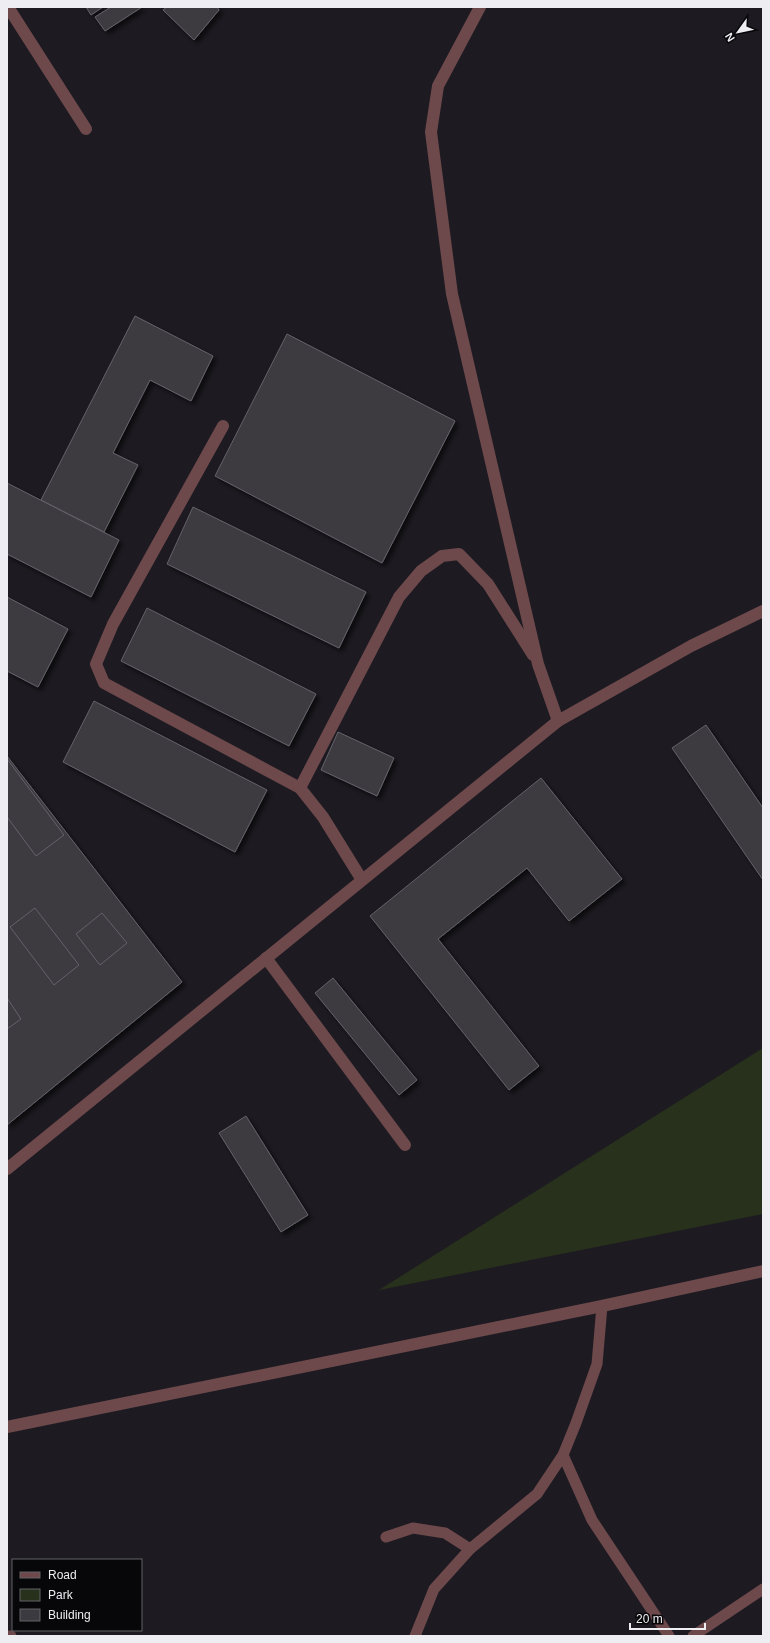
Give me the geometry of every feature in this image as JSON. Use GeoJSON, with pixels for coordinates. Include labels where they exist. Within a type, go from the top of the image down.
{"type":"FeatureCollection","features":[{"type":"Feature","properties":{"kind":"street"},"geometry":{"type":"LineString","coordinates":[[8,7],[86,128]]}},
{"type":"Feature","properties":{"kind":"street"},"geometry":{"type":"LineString","coordinates":[[480,7],[438,86],[431,132],[452,294],[538,664],[558,721]]}},
{"type":"Feature","properties":{"kind":"street"},"geometry":{"type":"LineString","coordinates":[[223,426],[113,624],[96,664],[104,683],[300,788],[323,817],[362,880]]}},
{"type":"Feature","properties":{"kind":"street"},"geometry":{"type":"LineString","coordinates":[[300,788],[399,597],[421,571],[442,556],[459,554],[488,584],[538,664]]}},
{"type":"Feature","properties":{"kind":"street"},"geometry":{"type":"LineString","coordinates":[[7,1169],[558,721],[691,646],[763,611]]}},
{"type":"Feature","properties":{"kind":"street"},"geometry":{"type":"LineString","coordinates":[[266,958],[405,1145]]}},
{"type":"Feature","properties":{"kind":"street"},"geometry":{"type":"LineString","coordinates":[[7,1427],[602,1306],[763,1271]]}},
{"type":"Feature","properties":{"kind":"lane"},"geometry":{"type":"LineString","coordinates":[[415,1636],[434,1589],[470,1550],[537,1494],[563,1456],[597,1364],[602,1306]]}},
{"type":"Feature","properties":{"kind":"lane"},"geometry":{"type":"LineString","coordinates":[[563,1456],[592,1520],[670,1636]]}},
{"type":"Feature","properties":{"kind":"lane"},"geometry":{"type":"LineString","coordinates":[[386,1537],[413,1528],[445,1533],[470,1550]]}},
{"type":"Feature","properties":{"kind":"lane"},"geometry":{"type":"LineString","coordinates":[[693,1636],[763,1589]]}},
{"type":"Feature","properties":{"kind":"green space"},"geometry":{"type":"Polygon","coordinates":[[[763,1048],[763,1214],[379,1290],[763,1048]]]}},
{"type":"Feature","properties":{"kind":"building"},"geometry":{"type":"Polygon","coordinates":[[[86,7],[103,7],[91,15],[86,7]]]}},
{"type":"Feature","properties":{"kind":"building"},"geometry":{"type":"Polygon","coordinates":[[[111,7],[142,7],[105,31],[95,17],[111,7]]]}},
{"type":"Feature","properties":{"kind":"building"},"geometry":{"type":"Polygon","coordinates":[[[167,7],[217,7],[219,10],[194,40],[163,10],[167,7]]]}},
{"type":"Feature","properties":{"kind":"building"},"geometry":{"type":"Polygon","coordinates":[[[135,316],[213,356],[191,401],[150,380],[113,453],[138,465],[104,532],[41,500],[135,316]]]}},
{"type":"Feature","properties":{"kind":"building"},"geometry":{"type":"Polygon","coordinates":[[[287,334],[455,421],[382,563],[215,476],[287,334]]]}},
{"type":"Feature","properties":{"kind":"building"},"geometry":{"type":"Polygon","coordinates":[[[7,483],[119,540],[91,597],[7,554],[7,483]]]}},
{"type":"Feature","properties":{"kind":"building"},"geometry":{"type":"Polygon","coordinates":[[[193,507],[366,592],[339,648],[167,564],[193,507]]]}},
{"type":"Feature","properties":{"kind":"building"},"geometry":{"type":"Polygon","coordinates":[[[7,597],[68,629],[38,687],[7,671],[7,597]]]}},
{"type":"Feature","properties":{"kind":"building"},"geometry":{"type":"Polygon","coordinates":[[[147,608],[316,694],[289,746],[121,661],[147,608]]]}},
{"type":"Feature","properties":{"kind":"building"},"geometry":{"type":"Polygon","coordinates":[[[94,701],[267,790],[235,852],[63,762],[94,701]]]}},
{"type":"Feature","properties":{"kind":"building"},"geometry":{"type":"Polygon","coordinates":[[[706,725],[763,808],[763,880],[672,748],[706,725]]]}},
{"type":"Feature","properties":{"kind":"building"},"geometry":{"type":"Polygon","coordinates":[[[338,732],[394,758],[377,796],[321,770],[338,732]]]}},
{"type":"Feature","properties":{"kind":"building"},"geometry":{"type":"Polygon","coordinates":[[[7,756],[182,982],[7,1125],[7,756]]]}},
{"type":"Feature","properties":{"kind":"building"},"geometry":{"type":"Polygon","coordinates":[[[7,759],[64,835],[36,856],[7,817],[7,759]]]}},
{"type":"Feature","properties":{"kind":"building"},"geometry":{"type":"Polygon","coordinates":[[[541,778],[622,879],[569,921],[527,868],[438,939],[539,1066],[509,1090],[370,916],[541,778]]]}},
{"type":"Feature","properties":{"kind":"building"},"geometry":{"type":"Polygon","coordinates":[[[35,908],[79,965],[54,985],[10,927],[35,908]]]}},
{"type":"Feature","properties":{"kind":"building"},"geometry":{"type":"Polygon","coordinates":[[[102,913],[127,943],[100,965],[76,934],[102,913]]]}},
{"type":"Feature","properties":{"kind":"building"},"geometry":{"type":"Polygon","coordinates":[[[333,978],[417,1080],[399,1095],[315,993],[333,978]]]}},
{"type":"Feature","properties":{"kind":"building"},"geometry":{"type":"Polygon","coordinates":[[[7,998],[21,1019],[7,1029],[7,998]]]}},
{"type":"Feature","properties":{"kind":"building"},"geometry":{"type":"Polygon","coordinates":[[[246,1116],[308,1215],[281,1232],[219,1133],[246,1116]]]}}]}
